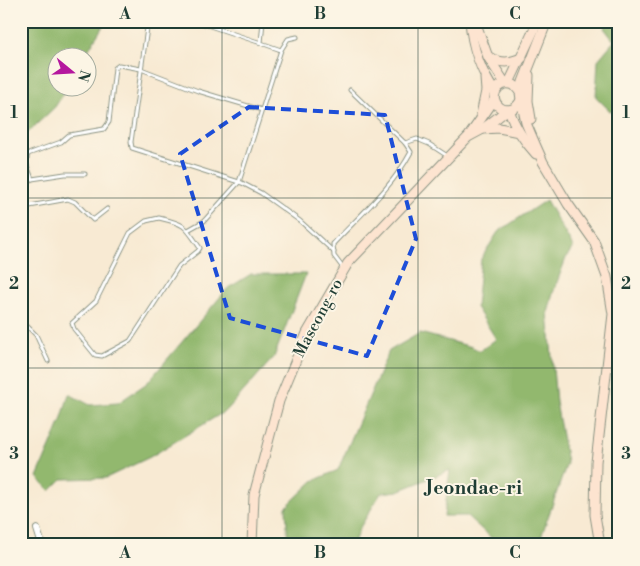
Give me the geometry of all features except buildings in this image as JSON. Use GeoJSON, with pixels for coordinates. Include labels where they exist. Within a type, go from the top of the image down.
{"type":"FeatureCollection","features":[{"type":"Feature","properties":{"kind":"main road"},"geometry":{"type":"LineString","coordinates":[[470,21],[473,43],[485,76],[499,107],[508,110]]}},
{"type":"Feature","properties":{"kind":"main road"},"geometry":{"type":"LineString","coordinates":[[474,21],[488,57],[507,83]]}},
{"type":"Feature","properties":{"kind":"main road"},"geometry":{"type":"LineString","coordinates":[[482,125],[518,105],[526,59],[538,21]]}},
{"type":"Feature","properties":{"kind":"main road"},"geometry":{"type":"LineString","coordinates":[[507,83],[526,59],[547,21]]}},
{"type":"Feature","properties":{"kind":"main road"},"geometry":{"type":"LineString","coordinates":[[488,57],[504,63],[526,59]]}},
{"type":"Feature","properties":{"kind":"main road"},"geometry":{"type":"LineString","coordinates":[[526,59],[528,101],[535,144]]}},
{"type":"Feature","properties":{"kind":"main road"},"geometry":{"type":"LineString","coordinates":[[482,125],[486,91],[485,76]]}},
{"type":"Feature","properties":{"kind":"main road"},"geometry":{"type":"LineString","coordinates":[[495,96],[500,85],[507,83],[514,85],[521,96],[526,123],[543,162],[568,204],[594,241],[607,277],[613,314],[596,462],[595,515],[600,545]]}},
{"type":"Feature","properties":{"kind":"main road","name":"Maseong-ro"},"geometry":{"type":"LineString","coordinates":[[252,545],[254,495],[279,401],[307,333],[348,263],[482,125],[495,96]]}},
{"type":"Feature","properties":{"kind":"main road"},"geometry":{"type":"LineString","coordinates":[[508,110],[513,123],[525,143],[543,162]]}},
{"type":"Feature","properties":{"kind":"main road"},"geometry":{"type":"LineString","coordinates":[[482,125],[519,132]]}},
{"type":"Feature","properties":{"kind":"street"},"geometry":{"type":"LineString","coordinates":[[37,529],[42,545]]}},
{"type":"Feature","properties":{"kind":"lane"},"geometry":{"type":"LineString","coordinates":[[148,21],[130,142],[132,148],[239,182],[261,193],[300,221],[334,252]]}},
{"type":"Feature","properties":{"kind":"lane"},"geometry":{"type":"LineString","coordinates":[[195,21],[281,50]]}},
{"type":"Feature","properties":{"kind":"lane"},"geometry":{"type":"LineString","coordinates":[[261,43],[263,21]]}},
{"type":"Feature","properties":{"kind":"lane"},"geometry":{"type":"LineString","coordinates":[[188,230],[204,221],[239,182],[281,50],[288,39],[297,37]]}},
{"type":"Feature","properties":{"kind":"lane"},"geometry":{"type":"LineString","coordinates":[[32,179],[26,162],[28,154],[61,142],[69,135],[104,129],[109,122],[115,68],[119,65],[142,69],[198,91],[262,110]]}},
{"type":"Feature","properties":{"kind":"lane"},"geometry":{"type":"LineString","coordinates":[[344,269],[334,256],[333,244],[390,183],[410,152],[405,142],[350,90]]}},
{"type":"Feature","properties":{"kind":"lane"},"geometry":{"type":"LineString","coordinates":[[405,142],[417,139],[429,144],[449,157]]}},
{"type":"Feature","properties":{"kind":"lane"},"geometry":{"type":"LineString","coordinates":[[21,185],[32,179],[65,174],[85,174]]}},
{"type":"Feature","properties":{"kind":"lane"},"geometry":{"type":"LineString","coordinates":[[21,209],[24,206],[68,199],[75,202],[93,220],[107,210]]}},
{"type":"Feature","properties":{"kind":"lane"},"geometry":{"type":"LineString","coordinates":[[159,218],[180,223],[188,230],[200,248],[198,251],[179,266],[130,341],[102,356],[95,355],[74,329],[72,322],[96,301],[130,233],[146,221],[159,218]]}},
{"type":"Feature","properties":{"kind":"lane"},"geometry":{"type":"LineString","coordinates":[[21,327],[26,326],[36,335],[48,361]]}},
{"type":"Feature","properties":{"kind":"highlighted area"},"geometry":{"type":"Polygon","coordinates":[[[249,107],[385,115],[416,239],[367,356],[230,318],[180,154],[249,107]]]}},
{"type":"Feature","properties":{"kind":"green space"},"geometry":{"type":"Polygon","coordinates":[[[21,21],[106,21],[90,48],[48,48],[48,98],[61,98],[55,107],[21,139],[21,21]]]}},
{"type":"Feature","properties":{"kind":"green space"},"geometry":{"type":"Polygon","coordinates":[[[609,21],[619,21],[619,108],[610,111],[596,97],[598,60],[614,41],[604,28],[609,21]]]}},
{"type":"Feature","properties":{"kind":"green space"},"geometry":{"type":"Polygon","coordinates":[[[546,200],[573,247],[566,258],[548,313],[556,402],[567,463],[540,540],[499,545],[467,516],[444,516],[450,470],[398,491],[381,493],[359,529],[353,545],[288,545],[286,507],[313,481],[338,470],[389,351],[420,333],[472,347],[480,351],[496,339],[476,307],[481,259],[498,232],[546,200]]]}},
{"type":"Feature","properties":{"kind":"green space"},"geometry":{"type":"Polygon","coordinates":[[[251,274],[306,274],[274,357],[227,410],[150,457],[106,478],[62,479],[50,491],[37,477],[61,421],[69,394],[90,405],[118,403],[147,383],[227,289],[251,274]]]}},
{"type":"Feature","properties":{"kind":"district","name":"Jeondae-ri"},"geometry":{"type":"Point","coordinates":[474,488]}}]}
